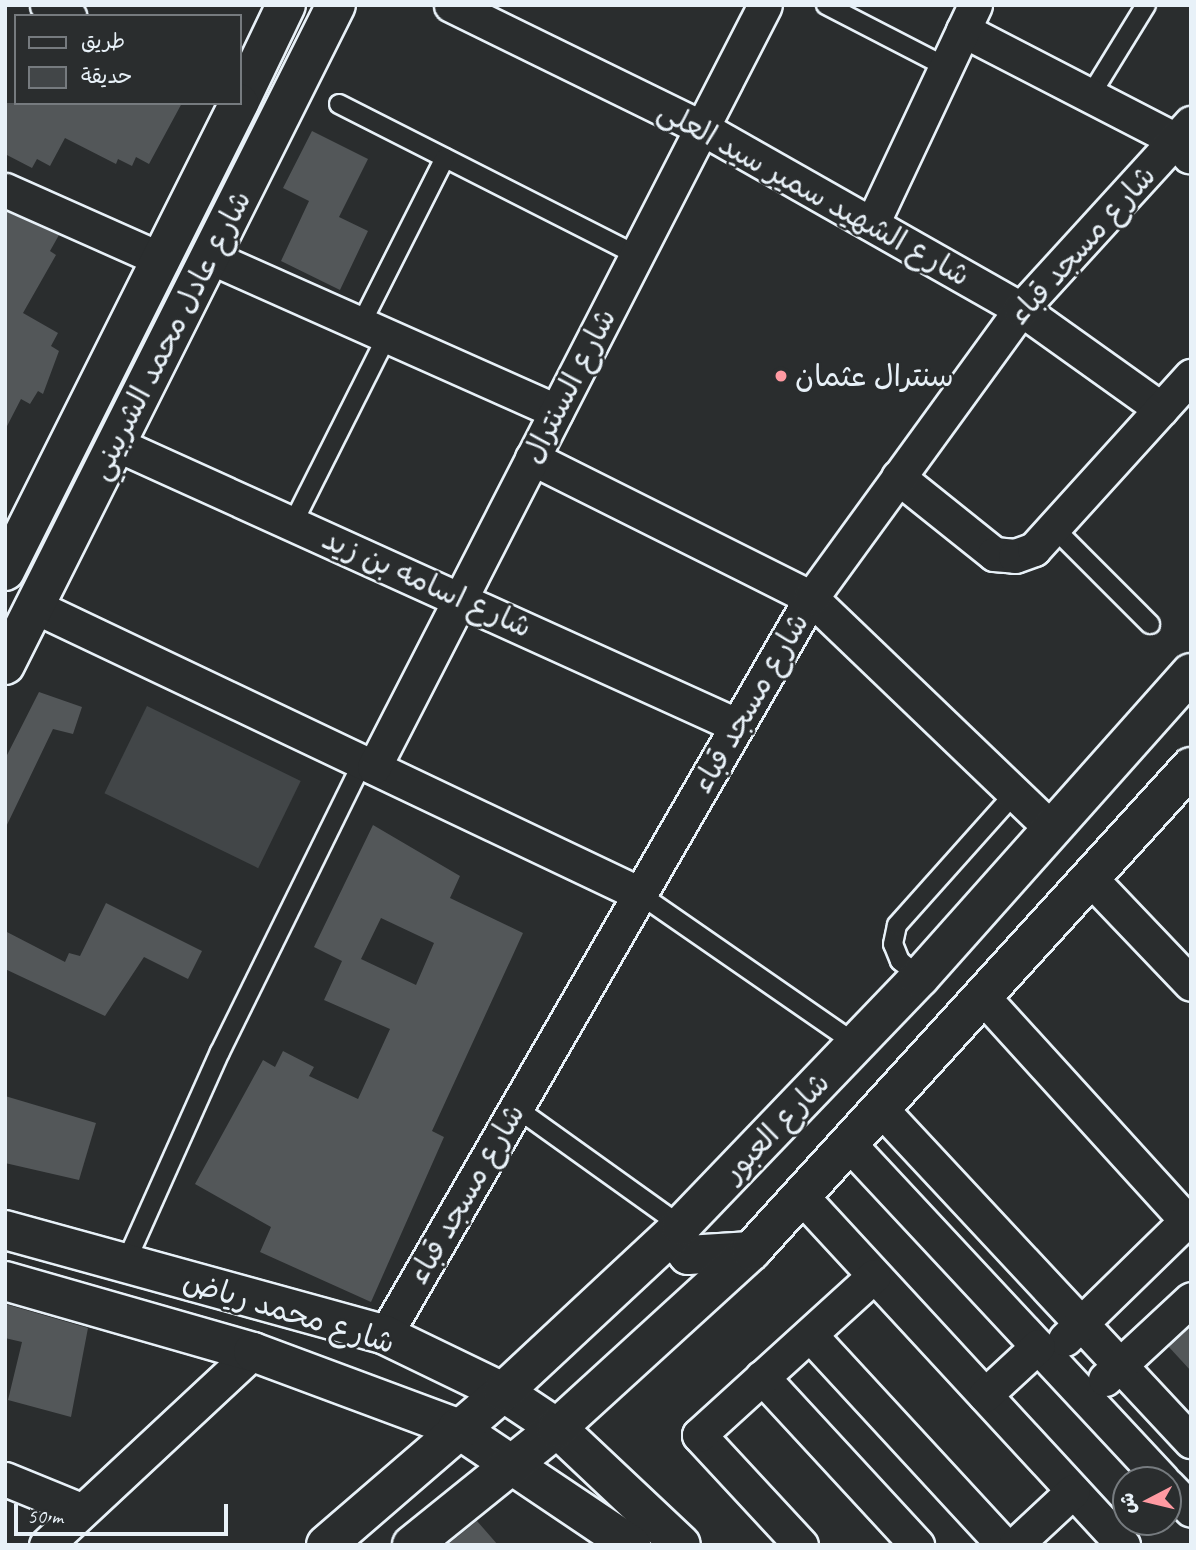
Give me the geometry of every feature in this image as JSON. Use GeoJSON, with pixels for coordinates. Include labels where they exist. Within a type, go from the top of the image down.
{"type":"FeatureCollection","features":[{"type":"Feature","properties":{"kind":"street"},"geometry":{"type":"LineString","coordinates":[[47,5],[65,14]]}},
{"type":"Feature","properties":{"kind":"street","name":"شارع عادل محمد الشربيني"},"geometry":{"type":"LineString","coordinates":[[242,97],[286,5]]}},
{"type":"Feature","properties":{"kind":"street","name":"شارع عادل محمد الشربيني"},"geometry":{"type":"LineString","coordinates":[[5,665],[336,5]]}},
{"type":"Feature","properties":{"kind":"street","name":"شارع الشهيد سمير سيد العلى"},"geometry":{"type":"LineString","coordinates":[[451,5],[702,128],[872,224],[1021,309],[1161,409]]}},
{"type":"Feature","properties":{"kind":"street","name":"شارع السنترال"},"geometry":{"type":"LineString","coordinates":[[368,765],[461,597],[765,5]]}},
{"type":"Feature","properties":{"kind":"street"},"geometry":{"type":"LineString","coordinates":[[872,224],[969,17],[1090,96],[1186,140]]}},
{"type":"Feature","properties":{"kind":"street","name":"شارع عادل محمد الشربيني"},"geometry":{"type":"LineString","coordinates":[[5,571],[238,105]]}},
{"type":"Feature","properties":{"kind":"street","name":"شارع مسجد قباء"},"geometry":{"type":"LineString","coordinates":[[385,1335],[638,893],[811,598],[1021,309],[1186,140]]}},
{"type":"Feature","properties":{"kind":"street"},"geometry":{"type":"LineString","coordinates":[[5,190],[162,260]]}},
{"type":"Feature","properties":{"kind":"street"},"geometry":{"type":"LineString","coordinates":[[210,257],[556,411]]}},
{"type":"Feature","properties":{"kind":"street"},"geometry":{"type":"LineString","coordinates":[[898,477],[994,554],[1015,556],[1034,550],[1191,376]]}},
{"type":"Feature","properties":{"kind":"street","name":"شارع اسامه بن زيد"},"geometry":{"type":"LineString","coordinates":[[116,444],[461,597],[736,725]]}},
{"type":"Feature","properties":{"kind":"street"},"geometry":{"type":"LineString","coordinates":[[532,458],[811,598],[1052,829]]}},
{"type":"Feature","properties":{"kind":"street"},"geometry":{"type":"LineString","coordinates":[[34,606],[638,893]]}},
{"type":"Feature","properties":{"kind":"street","name":"شارع العبور"},"geometry":{"type":"LineString","coordinates":[[326,1545],[457,1427],[503,1392],[681,1226],[920,976],[1191,673]]}},
{"type":"Feature","properties":{"kind":"street"},"geometry":{"type":"LineString","coordinates":[[412,1545],[512,1461],[557,1428],[751,1251],[803,1198],[1191,767]]}},
{"type":"Feature","properties":{"kind":"street"},"geometry":{"type":"LineString","coordinates":[[1090,878],[1191,984]]}},
{"type":"Feature","properties":{"kind":"street"},"geometry":{"type":"LineString","coordinates":[[983,997],[1189,1218],[1081,1323],[985,1395]]}},
{"type":"Feature","properties":{"kind":"street"},"geometry":{"type":"LineString","coordinates":[[882,1110],[1191,1441]]}},
{"type":"Feature","properties":{"kind":"street"},"geometry":{"type":"LineString","coordinates":[[850,1145],[1149,1466]]}},
{"type":"Feature","properties":{"kind":"street"},"geometry":{"type":"LineString","coordinates":[[803,1198],[1123,1545]]}},
{"type":"Feature","properties":{"kind":"street"},"geometry":{"type":"LineString","coordinates":[[681,1226],[678,1242],[688,1255],[751,1251]]}},
{"type":"Feature","properties":{"kind":"street","name":"شارع محمد رياض"},"geometry":{"type":"LineString","coordinates":[[5,1230],[385,1335],[503,1392],[557,1428],[681,1545]]}},
{"type":"Feature","properties":{"kind":"street"},"geometry":{"type":"LineString","coordinates":[[801,1545],[699,1435],[874,1276]]}},
{"type":"Feature","properties":{"kind":"street","name":"شارع محمد رياض"},"geometry":{"type":"LineString","coordinates":[[5,1281],[253,1353],[457,1427],[512,1461],[620,1541]]}},
{"type":"Feature","properties":{"kind":"street"},"geometry":{"type":"LineString","coordinates":[[1086,1397],[1191,1298]]}},
{"type":"Feature","properties":{"kind":"street"},"geometry":{"type":"LineString","coordinates":[[810,1335],[1004,1545]]}},
{"type":"Feature","properties":{"kind":"street"},"geometry":{"type":"LineString","coordinates":[[46,1545],[253,1353]]}},
{"type":"Feature","properties":{"kind":"street"},"geometry":{"type":"LineString","coordinates":[[762,1377],[917,1545]]}},
{"type":"Feature","properties":{"kind":"street"},"geometry":{"type":"LineString","coordinates":[[5,1479],[81,1510]]}},
{"type":"Feature","properties":{"kind":"street"},"geometry":{"type":"LineString","coordinates":[[1015,1545],[1073,1491]]}},
{"type":"Feature","properties":{"kind":"lane"},"geometry":{"type":"LineString","coordinates":[[826,5],[946,66]]}},
{"type":"Feature","properties":{"kind":"lane"},"geometry":{"type":"LineString","coordinates":[[1090,96],[1146,5]]}},
{"type":"Feature","properties":{"kind":"lane"},"geometry":{"type":"LineString","coordinates":[[339,104],[636,255]]}},
{"type":"Feature","properties":{"kind":"lane"},"geometry":{"type":"LineString","coordinates":[[293,523],[445,158]]}},
{"type":"Feature","properties":{"kind":"lane"},"geometry":{"type":"LineString","coordinates":[[1054,528],[1150,624]]}},
{"type":"Feature","properties":{"kind":"lane"},"geometry":{"type":"LineString","coordinates":[[125,1264],[220,1052],[368,765]]}},
{"type":"Feature","properties":{"kind":"lane"},"geometry":{"type":"LineString","coordinates":[[920,976],[900,961],[893,944],[897,925],[1015,793]]}},
{"type":"Feature","properties":{"kind":"lane"},"geometry":{"type":"LineString","coordinates":[[638,893],[856,1044]]}},
{"type":"Feature","properties":{"kind":"lane"},"geometry":{"type":"LineString","coordinates":[[515,1107],[681,1226]]}},
{"type":"Feature","properties":{"kind":"green space"},"geometry":{"type":"Polygon","coordinates":[[[147,706],[301,781],[258,868],[104,793],[147,706]]]}},
{"type":"Feature","properties":{"kind":"building"},"geometry":{"type":"Polygon","coordinates":[[[5,103],[181,105],[149,164],[136,157],[132,166],[118,159],[116,164],[65,138],[50,166],[37,159],[32,168],[5,154],[5,103]]]}},
{"type":"Feature","properties":{"kind":"building"},"geometry":{"type":"Polygon","coordinates":[[[312,131],[368,159],[339,217],[368,231],[340,290],[281,261],[309,201],[283,188],[312,131]]]}},
{"type":"Feature","properties":{"kind":"building"},"geometry":{"type":"Polygon","coordinates":[[[5,211],[59,235],[50,251],[56,255],[23,313],[58,333],[51,346],[59,351],[43,394],[38,391],[30,404],[21,399],[5,430],[5,211]]]}},
{"type":"Feature","properties":{"kind":"building"},"geometry":{"type":"Polygon","coordinates":[[[39,692],[82,707],[73,734],[53,729],[5,829],[5,759],[39,692]]]}},
{"type":"Feature","properties":{"kind":"building"},"geometry":{"type":"Polygon","coordinates":[[[373,825],[460,876],[450,898],[523,933],[432,1131],[444,1137],[371,1302],[260,1252],[271,1227],[195,1184],[263,1060],[275,1067],[283,1051],[314,1067],[309,1076],[358,1099],[390,1029],[324,1000],[342,961],[314,947],[373,825]],[[381,918],[361,959],[416,985],[434,943],[381,918]]]}},
{"type":"Feature","properties":{"kind":"building"},"geometry":{"type":"Polygon","coordinates":[[[106,903],[202,951],[188,979],[144,957],[105,1016],[5,969],[5,931],[65,962],[69,953],[80,956],[106,903]]]}},
{"type":"Feature","properties":{"kind":"building"},"geometry":{"type":"Polygon","coordinates":[[[5,1096],[96,1123],[79,1180],[5,1163],[5,1096]]]}},
{"type":"Feature","properties":{"kind":"building"},"geometry":{"type":"Polygon","coordinates":[[[5,1304],[88,1328],[71,1417],[8,1400],[22,1342],[5,1338],[5,1304]]]}},
{"type":"Feature","properties":{"kind":"building"},"geometry":{"type":"Polygon","coordinates":[[[1191,1326],[1191,1371],[1168,1346],[1191,1326]]]}},
{"type":"Feature","properties":{"kind":"building"},"geometry":{"type":"Polygon","coordinates":[[[477,1521],[498,1545],[447,1545],[477,1521]]]}},
{"type":"Feature","properties":{"kind":"place","name":"سنترال عثمان"},"geometry":{"type":"Point","coordinates":[781,376]}}]}
